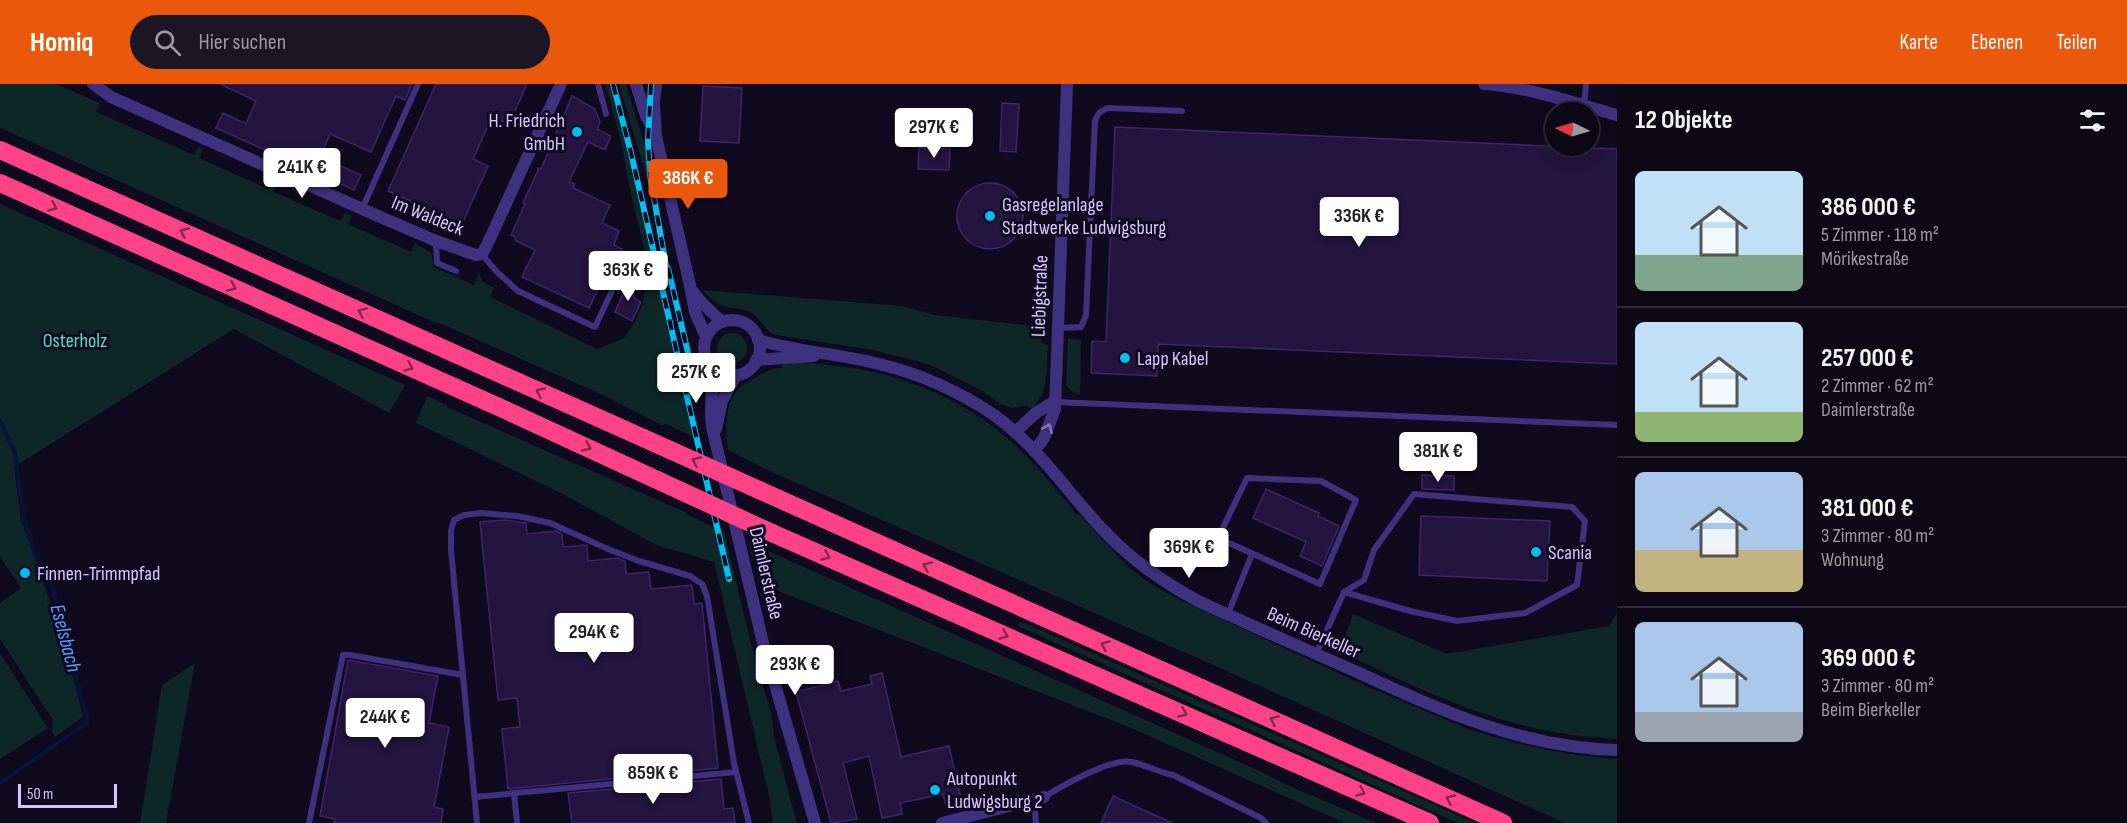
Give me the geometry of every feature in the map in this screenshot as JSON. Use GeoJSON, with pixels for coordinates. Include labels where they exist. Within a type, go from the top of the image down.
{"type":"FeatureCollection","features":[{"type":"Feature","properties":{"kind":"highway"},"geometry":{"type":"LineString","coordinates":[[0,150],[1503,823]]}},
{"type":"Feature","properties":{"kind":"highway"},"geometry":{"type":"LineString","coordinates":[[0,183],[491,403],[772,533],[1430,823]]}},
{"type":"Feature","properties":{"kind":"street","name":"Im Waldeck"},"geometry":{"type":"LineString","coordinates":[[93,84],[111,97],[362,209],[436,241],[476,255],[482,254],[486,247],[561,84]]}},
{"type":"Feature","properties":{"kind":"street"},"geometry":{"type":"LineString","coordinates":[[636,84],[646,116],[656,136]]}},
{"type":"Feature","properties":{"kind":"street"},"geometry":{"type":"LineString","coordinates":[[656,84],[654,103],[656,136],[694,312],[706,338]]}},
{"type":"Feature","properties":{"kind":"street","name":"Liebigstraße"},"geometry":{"type":"LineString","coordinates":[[1034,451],[1049,429],[1054,410],[1067,84]]}},
{"type":"Feature","properties":{"kind":"street"},"geometry":{"type":"LineString","coordinates":[[1484,84],[1513,87],[1571,102]]}},
{"type":"Feature","properties":{"kind":"street"},"geometry":{"type":"LineString","coordinates":[[1599,110],[1617,115]]}},
{"type":"Feature","properties":{"kind":"street"},"geometry":{"type":"LineString","coordinates":[[691,290],[722,322]]}},
{"type":"Feature","properties":{"kind":"street"},"geometry":{"type":"LineString","coordinates":[[740,321],[748,325],[758,340],[756,360],[748,370],[736,375],[720,373],[713,368],[706,357],[704,344],[706,338],[710,331],[722,322],[740,321]]}},
{"type":"Feature","properties":{"kind":"street","name":"Beim Bierkeller"},"geometry":{"type":"LineString","coordinates":[[758,340],[822,355],[882,364],[922,377],[980,406],[1015,432],[1106,533],[1131,557],[1171,586],[1227,615],[1431,705],[1494,729],[1554,744],[1617,750]]}},
{"type":"Feature","properties":{"kind":"street","name":"Beim Bierkeller"},"geometry":{"type":"LineString","coordinates":[[756,360],[822,355]]}},
{"type":"Feature","properties":{"kind":"street","name":"Daimlerstraße"},"geometry":{"type":"LineString","coordinates":[[713,368],[711,412],[715,436],[763,643],[815,823]]}},
{"type":"Feature","properties":{"kind":"street","name":"Daimlerstraße"},"geometry":{"type":"LineString","coordinates":[[715,436],[722,401],[736,375]]}},
{"type":"Feature","properties":{"kind":"street"},"geometry":{"type":"LineString","coordinates":[[1015,432],[1036,412],[1054,402]]}},
{"type":"Feature","properties":{"kind":"street"},"geometry":{"type":"LineString","coordinates":[[942,823],[1039,798]]}},
{"type":"Feature","properties":{"kind":"lane"},"geometry":{"type":"LineString","coordinates":[[362,209],[418,84]]}},
{"type":"Feature","properties":{"kind":"lane"},"geometry":{"type":"LineString","coordinates":[[598,84],[606,114]]}},
{"type":"Feature","properties":{"kind":"lane"},"geometry":{"type":"LineString","coordinates":[[1583,102],[1586,84]]}},
{"type":"Feature","properties":{"kind":"lane"},"geometry":{"type":"LineString","coordinates":[[1057,328],[1081,327],[1086,315],[1097,115],[1101,110],[1108,108],[1182,111]]}},
{"type":"Feature","properties":{"kind":"lane"},"geometry":{"type":"LineString","coordinates":[[436,241],[437,263],[456,271]]}},
{"type":"Feature","properties":{"kind":"lane"},"geometry":{"type":"LineString","coordinates":[[482,254],[518,291],[595,327],[626,261]]}},
{"type":"Feature","properties":{"kind":"lane"},"geometry":{"type":"LineString","coordinates":[[1054,402],[1617,425]]}},
{"type":"Feature","properties":{"kind":"lane"},"geometry":{"type":"LineString","coordinates":[[1247,478],[1321,480],[1356,500],[1320,584],[1252,554],[1218,538],[1247,478]]}},
{"type":"Feature","properties":{"kind":"lane"},"geometry":{"type":"LineString","coordinates":[[1316,654],[1344,592],[1364,580],[1374,550],[1414,494],[1572,507],[1585,521],[1577,585],[1525,613],[1457,621],[1410,611],[1344,592]]}},
{"type":"Feature","properties":{"kind":"lane"},"geometry":{"type":"LineString","coordinates":[[477,823],[451,531],[454,520],[464,515],[481,513],[517,516],[550,523],[639,561],[690,576],[702,584],[708,596],[736,772],[749,823]]}},
{"type":"Feature","properties":{"kind":"lane"},"geometry":{"type":"LineString","coordinates":[[1227,615],[1252,554]]}},
{"type":"Feature","properties":{"kind":"lane"},"geometry":{"type":"LineString","coordinates":[[309,823],[343,655],[464,675]]}},
{"type":"Feature","properties":{"kind":"lane"},"geometry":{"type":"LineString","coordinates":[[1036,823],[1039,798],[1070,781],[1117,762],[1132,762],[1173,775],[1262,818],[1266,823]]}},
{"type":"Feature","properties":{"kind":"lane"},"geometry":{"type":"LineString","coordinates":[[475,797],[736,772]]}},
{"type":"Feature","properties":{"kind":"lane"},"geometry":{"type":"LineString","coordinates":[[514,793],[517,823]]}},
{"type":"Feature","properties":{"kind":"green space"},"geometry":{"type":"Polygon","coordinates":[[[0,84],[56,84],[100,103],[96,112],[194,155],[198,147],[203,149],[199,158],[268,189],[272,180],[277,183],[274,192],[340,221],[345,213],[352,216],[348,224],[411,252],[415,243],[431,253],[434,267],[474,285],[479,273],[483,282],[494,288],[490,297],[597,349],[624,338],[635,322],[643,303],[648,265],[621,140],[605,84],[609,84],[696,438],[664,423],[663,426],[605,396],[0,128],[0,84]]]}},
{"type":"Feature","properties":{"kind":"green space"},"geometry":{"type":"Polygon","coordinates":[[[619,84],[626,84],[646,150],[650,188],[619,84]]]}},
{"type":"Feature","properties":{"kind":"green space","name":"Osterholz"},"geometry":{"type":"Polygon","coordinates":[[[0,204],[405,385],[389,413],[234,329],[14,467],[21,520],[64,640],[83,717],[55,737],[52,732],[53,720],[0,639],[0,603],[21,588],[0,557],[0,204]]]}},
{"type":"Feature","properties":{"kind":"green space"},"geometry":{"type":"Polygon","coordinates":[[[703,290],[902,306],[935,315],[1042,327],[1041,342],[1048,345],[1044,388],[1037,403],[1031,409],[1026,405],[1012,408],[928,364],[873,350],[775,335],[748,311],[723,306],[710,298],[703,290]]]}},
{"type":"Feature","properties":{"kind":"green space"},"geometry":{"type":"Polygon","coordinates":[[[732,333],[743,337],[747,348],[743,359],[732,363],[721,359],[717,348],[721,337],[732,333]]]}},
{"type":"Feature","properties":{"kind":"green space"},"geometry":{"type":"Polygon","coordinates":[[[1068,339],[1081,340],[1080,394],[1074,393],[1066,385],[1068,339]]]}},
{"type":"Feature","properties":{"kind":"green space"},"geometry":{"type":"Polygon","coordinates":[[[783,362],[814,363],[873,372],[929,390],[981,418],[1025,455],[1077,515],[1079,514],[1127,566],[1149,583],[1178,599],[1366,686],[1466,728],[1540,748],[1617,759],[1617,823],[1565,823],[1211,664],[765,469],[728,450],[727,417],[735,393],[740,387],[763,373],[782,368],[783,362]]]}},
{"type":"Feature","properties":{"kind":"green space"},"geometry":{"type":"Polygon","coordinates":[[[427,396],[447,407],[687,513],[724,532],[797,823],[773,823],[770,800],[714,562],[656,545],[561,493],[416,423],[427,396]]]}},
{"type":"Feature","properties":{"kind":"green space"},"geometry":{"type":"Polygon","coordinates":[[[748,542],[1376,823],[1345,823],[1129,727],[760,584],[748,542]]]}},
{"type":"Feature","properties":{"kind":"green space"},"geometry":{"type":"Polygon","coordinates":[[[1617,613],[1617,739],[1557,733],[1495,718],[1416,687],[1340,651],[1353,614],[1447,654],[1609,626],[1617,613]]]}},
{"type":"Feature","properties":{"kind":"green space"},"geometry":{"type":"Polygon","coordinates":[[[1020,621],[1475,823],[1458,823],[1018,626],[1020,621]]]}},
{"type":"Feature","properties":{"kind":"green space"},"geometry":{"type":"Polygon","coordinates":[[[0,653],[48,728],[0,759],[0,653]]]}},
{"type":"Feature","properties":{"kind":"green space"},"geometry":{"type":"Polygon","coordinates":[[[195,663],[166,823],[140,823],[162,685],[195,663]]]}},
{"type":"Feature","properties":{"kind":"building"},"geometry":{"type":"Polygon","coordinates":[[[220,84],[412,84],[405,100],[396,96],[371,152],[330,134],[320,157],[361,175],[354,190],[216,128],[223,113],[246,124],[256,101],[220,84]]]}},
{"type":"Feature","properties":{"kind":"building"},"geometry":{"type":"Polygon","coordinates":[[[436,84],[527,84],[509,124],[492,117],[473,159],[488,166],[462,224],[388,191],[436,84]]]}},
{"type":"Feature","properties":{"kind":"building"},"geometry":{"type":"Polygon","coordinates":[[[703,86],[742,88],[739,143],[700,141],[703,86]]]}},
{"type":"Feature","properties":{"kind":"building"},"geometry":{"type":"Polygon","coordinates":[[[572,96],[595,109],[600,122],[597,129],[611,136],[605,150],[588,142],[569,182],[575,184],[573,188],[610,205],[602,223],[619,231],[614,245],[622,249],[607,281],[603,279],[589,308],[522,277],[535,250],[515,240],[516,237],[511,235],[525,204],[523,203],[539,168],[541,169],[572,96]]]}},
{"type":"Feature","properties":{"kind":"building"},"geometry":{"type":"Polygon","coordinates":[[[1002,103],[1019,104],[1016,152],[1000,151],[1002,103]]]}},
{"type":"Feature","properties":{"kind":"building"},"geometry":{"type":"Polygon","coordinates":[[[1115,127],[1545,146],[1545,156],[1599,156],[1599,148],[1617,149],[1617,364],[1158,344],[1157,376],[1091,373],[1092,341],[1106,342],[1115,127]]]}},
{"type":"Feature","properties":{"kind":"building"},"geometry":{"type":"Polygon","coordinates":[[[919,148],[950,149],[949,170],[918,169],[919,148]]]}},
{"type":"Feature","properties":{"kind":"building","name":"Gasregelanlage Stadtwerke Ludwigsburg"},"geometry":{"type":"Polygon","coordinates":[[[983,183],[997,183],[1009,188],[1018,197],[1023,216],[1021,229],[1014,240],[997,249],[983,249],[971,244],[962,235],[957,223],[957,209],[962,197],[971,188],[983,183]]]}},
{"type":"Feature","properties":{"kind":"building"},"geometry":{"type":"Polygon","coordinates":[[[631,279],[634,298],[641,302],[632,321],[615,312],[625,290],[619,287],[622,281],[631,279]]]}},
{"type":"Feature","properties":{"kind":"building"},"geometry":{"type":"Polygon","coordinates":[[[1422,475],[1454,476],[1454,490],[1422,489],[1422,475]]]}},
{"type":"Feature","properties":{"kind":"building"},"geometry":{"type":"Polygon","coordinates":[[[1266,489],[1319,513],[1318,516],[1339,526],[1322,566],[1300,556],[1306,542],[1253,518],[1266,489]]]}},
{"type":"Feature","properties":{"kind":"building"},"geometry":{"type":"Polygon","coordinates":[[[1421,516],[1550,521],[1547,581],[1419,575],[1421,516]]]}},
{"type":"Feature","properties":{"kind":"building"},"geometry":{"type":"Polygon","coordinates":[[[504,520],[526,523],[527,534],[556,531],[562,534],[563,547],[587,545],[588,561],[618,558],[625,561],[626,574],[649,572],[651,589],[692,585],[694,604],[702,603],[718,768],[508,789],[502,729],[520,727],[517,698],[498,700],[480,522],[504,520]]]}},
{"type":"Feature","properties":{"kind":"building"},"geometry":{"type":"Polygon","coordinates":[[[348,660],[438,676],[429,723],[449,727],[434,807],[443,809],[441,823],[334,823],[335,819],[320,816],[348,660]]]}},
{"type":"Feature","properties":{"kind":"building"},"geometry":{"type":"Polygon","coordinates":[[[882,673],[901,757],[949,746],[962,803],[946,806],[943,794],[900,803],[902,814],[882,818],[869,756],[843,763],[857,819],[831,823],[796,692],[838,681],[841,691],[872,684],[870,676],[882,673]]]}},
{"type":"Feature","properties":{"kind":"building"},"geometry":{"type":"Polygon","coordinates":[[[721,779],[724,809],[733,808],[735,823],[572,823],[568,793],[721,779]]]}},
{"type":"Feature","properties":{"kind":"building"},"geometry":{"type":"Polygon","coordinates":[[[1113,796],[1172,823],[1101,823],[1113,796]]]}},
{"type":"Feature","properties":{"kind":"waterway","name":"Eselsbach"},"geometry":{"type":"LineString","coordinates":[[0,420],[15,453],[24,519],[39,569],[50,578],[88,722],[0,783]]}},
{"type":"Feature","properties":{"kind":"railway"},"geometry":{"type":"LineString","coordinates":[[613,84],[729,579]]}},
{"type":"Feature","properties":{"kind":"railway"},"geometry":{"type":"LineString","coordinates":[[651,84],[648,141],[650,175],[668,277]]}},
{"type":"Feature","properties":{"kind":"railway"},"geometry":{"type":"LineString","coordinates":[[668,268],[688,353]]}},
{"type":"Feature","properties":{"kind":"place","name":"H. Friedrich GmbH"},"geometry":{"type":"Point","coordinates":[577,132]}},
{"type":"Feature","properties":{"kind":"place","name":"Gasregelanlage Stadtwerke Ludwigsburg"},"geometry":{"type":"Point","coordinates":[990,216]}},
{"type":"Feature","properties":{"kind":"place","name":"Lapp Kabel"},"geometry":{"type":"Point","coordinates":[1125,358]}},
{"type":"Feature","properties":{"kind":"place","name":"Scania"},"geometry":{"type":"Point","coordinates":[1536,552]}},
{"type":"Feature","properties":{"kind":"place","name":"Finnen-Trimmpfad"},"geometry":{"type":"Point","coordinates":[25,573]}},
{"type":"Feature","properties":{"kind":"place","name":"Autopunkt Ludwigsburg 2"},"geometry":{"type":"Point","coordinates":[935,790]}}]}
